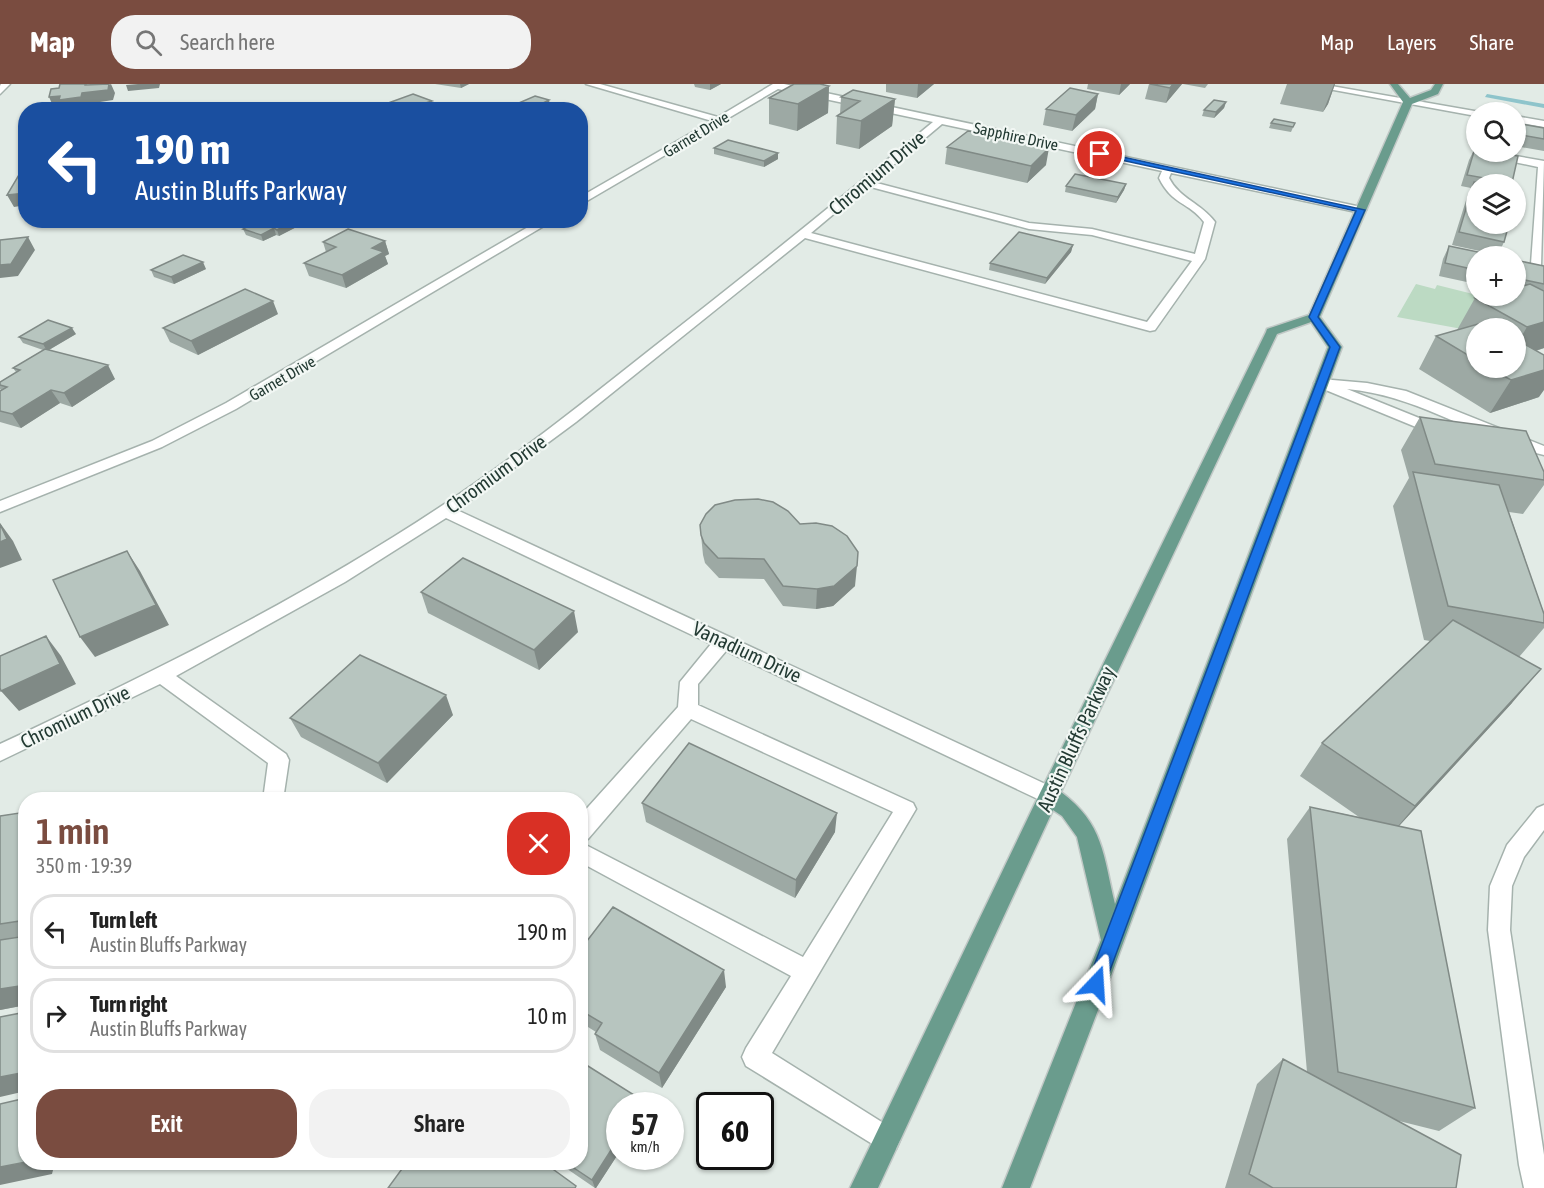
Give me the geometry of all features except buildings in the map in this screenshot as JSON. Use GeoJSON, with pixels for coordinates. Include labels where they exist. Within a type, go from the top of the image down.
{"type":"FeatureCollection","features":[{"type":"Feature","properties":{"kind":"main road"},"geometry":{"type":"LineString","coordinates":[[1394,84],[1408,102]]}},
{"type":"Feature","properties":{"kind":"main road"},"geometry":{"type":"LineString","coordinates":[[1016,1188],[1335,347],[1314,317],[1408,102],[1436,92],[1439,84]]}},
{"type":"Feature","properties":{"kind":"main road","name":"Austin Bluffs Parkway"},"geometry":{"type":"LineString","coordinates":[[864,1188],[1049,795],[1272,332],[1314,317]]}},
{"type":"Feature","properties":{"kind":"main road"},"geometry":{"type":"LineString","coordinates":[[1049,795],[1070,810],[1087,833],[1112,939]]}},
{"type":"Feature","properties":{"kind":"street"},"geometry":{"type":"LineString","coordinates":[[0,91],[6,84]]}},
{"type":"Feature","properties":{"kind":"street"},"geometry":{"type":"LineString","coordinates":[[590,84],[720,120]]}},
{"type":"Feature","properties":{"kind":"street"},"geometry":{"type":"LineString","coordinates":[[1305,84],[1466,111]]}},
{"type":"Feature","properties":{"kind":"street","name":"Garnet Drive"},"geometry":{"type":"LineString","coordinates":[[588,197],[778,85]]}},
{"type":"Feature","properties":{"kind":"street","name":"Sapphire Drive"},"geometry":{"type":"LineString","coordinates":[[778,85],[1361,210]]}},
{"type":"Feature","properties":{"kind":"street","name":"Chromium Drive"},"geometry":{"type":"LineString","coordinates":[[0,753],[161,675],[269,618],[351,571],[445,511],[516,462],[803,234],[941,120]]}},
{"type":"Feature","properties":{"kind":"street"},"geometry":{"type":"LineString","coordinates":[[1526,121],[1544,124]]}},
{"type":"Feature","properties":{"kind":"street"},"geometry":{"type":"LineString","coordinates":[[1526,161],[1543,164],[1536,264]]}},
{"type":"Feature","properties":{"kind":"street"},"geometry":{"type":"LineString","coordinates":[[803,234],[1150,327],[1199,260],[1210,222],[1203,213],[1171,192],[1164,178],[1168,168]]}},
{"type":"Feature","properties":{"kind":"street"},"geometry":{"type":"LineString","coordinates":[[866,183],[1029,226],[1092,232],[1199,260]]}},
{"type":"Feature","properties":{"kind":"street","name":"Garnet Drive"},"geometry":{"type":"LineString","coordinates":[[0,507],[157,444],[231,406],[535,228]]}},
{"type":"Feature","properties":{"kind":"street"},"geometry":{"type":"LineString","coordinates":[[1321,383],[1362,402],[1407,417],[1451,437]]}},
{"type":"Feature","properties":{"kind":"street"},"geometry":{"type":"LineString","coordinates":[[1321,383],[1369,386],[1395,393],[1424,402],[1487,431],[1544,451]]}},
{"type":"Feature","properties":{"kind":"street","name":"Vanadium Drive"},"geometry":{"type":"LineString","coordinates":[[445,511],[1049,795]]}},
{"type":"Feature","properties":{"kind":"street"},"geometry":{"type":"LineString","coordinates":[[588,823],[688,709],[689,682],[723,641]]}},
{"type":"Feature","properties":{"kind":"street"},"geometry":{"type":"LineString","coordinates":[[161,675],[279,759],[274,792]]}},
{"type":"Feature","properties":{"kind":"street"},"geometry":{"type":"LineString","coordinates":[[688,709],[906,809],[755,1058],[887,1140]]}},
{"type":"Feature","properties":{"kind":"street"},"geometry":{"type":"LineString","coordinates":[[1538,1188],[1532,1165],[1499,930],[1501,886],[1515,852],[1544,814]]}},
{"type":"Feature","properties":{"kind":"street"},"geometry":{"type":"LineString","coordinates":[[588,855],[807,972]]}},
{"type":"Feature","properties":{"kind":"green space"},"geometry":{"type":"Polygon","coordinates":[[[1416,284],[1435,289],[1437,285],[1466,292],[1466,306],[1479,306],[1470,318],[1466,318],[1466,323],[1462,329],[1397,317],[1416,284]]]}},
{"type":"Feature","properties":{"kind":"waterway"},"geometry":{"type":"LineString","coordinates":[[1487,96],[1544,106]]}},
{"type":"Feature","properties":{"kind":"route"},"geometry":{"type":"LineString","coordinates":[[1096,984],[1335,347],[1314,317],[1361,210],[1100,154]]}}]}
